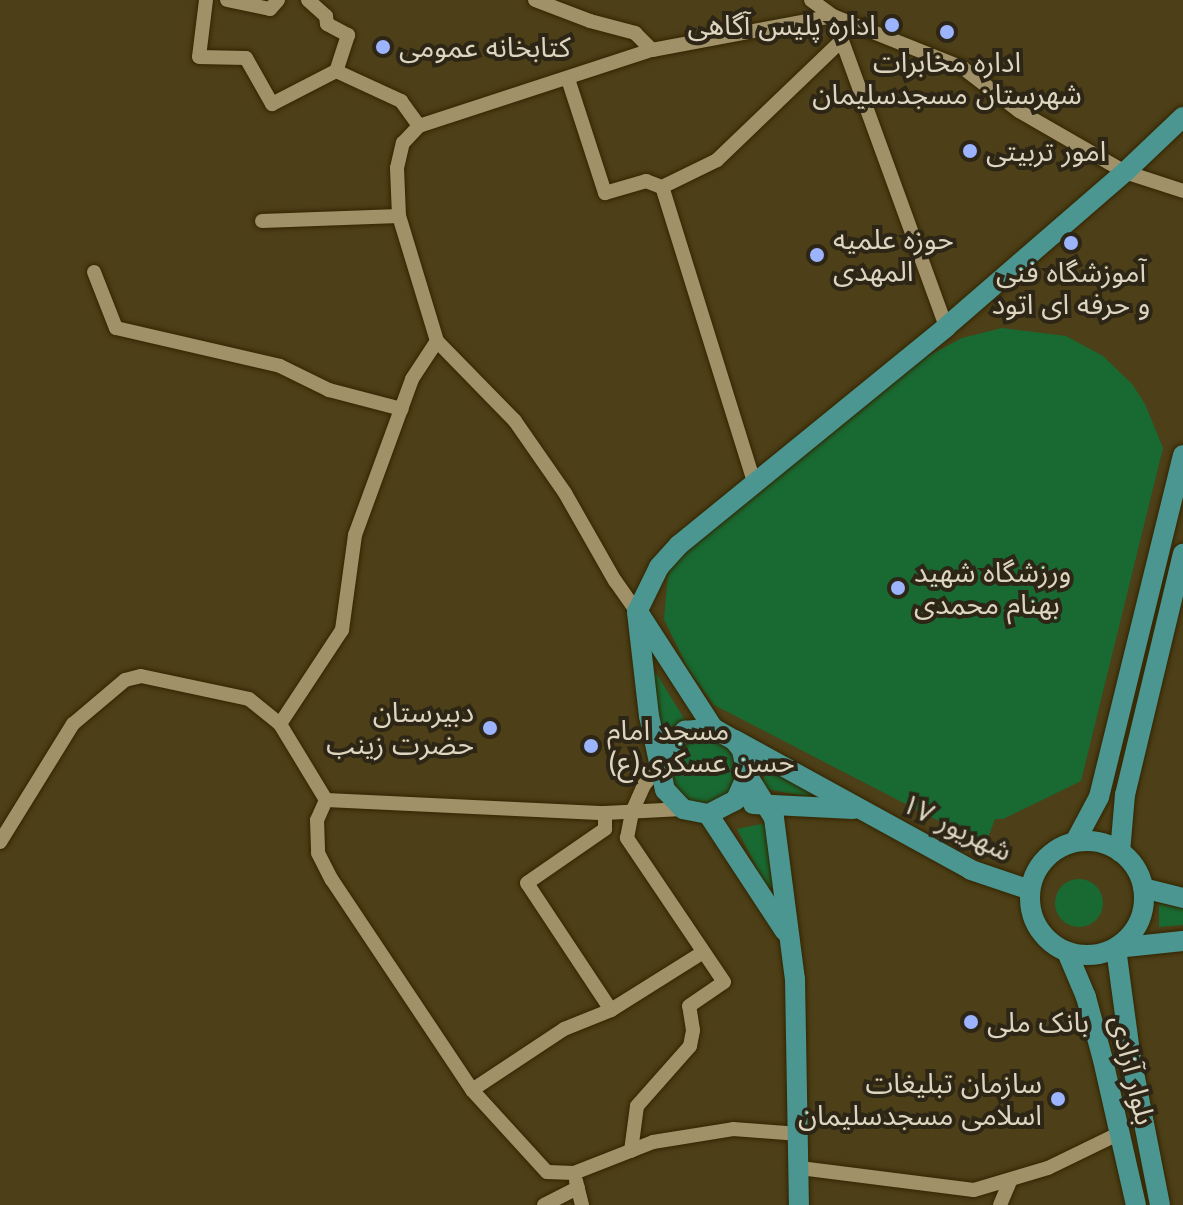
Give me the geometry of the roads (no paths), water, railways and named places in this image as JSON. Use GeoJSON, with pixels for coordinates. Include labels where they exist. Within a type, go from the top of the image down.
{"type":"FeatureCollection","features":[{"type":"Feature","properties":{"kind":"main road"},"geometry":{"type":"LineString","coordinates":[[861,810],[763,803],[717,811],[683,809],[665,790],[649,716],[637,612],[659,567],[679,545],[946,327],[1125,172],[1183,117]]}},
{"type":"Feature","properties":{"kind":"main road"},"geometry":{"type":"LineString","coordinates":[[1075,842],[1099,797],[1183,455]]}},
{"type":"Feature","properties":{"kind":"main road"},"geometry":{"type":"LineString","coordinates":[[1120,852],[1125,795],[1183,554]]}},
{"type":"Feature","properties":{"kind":"main road"},"geometry":{"type":"LineString","coordinates":[[637,612],[713,728],[734,740],[746,763],[747,775],[774,818],[795,979],[799,1205]]}},
{"type":"Feature","properties":{"kind":"main road"},"geometry":{"type":"LineString","coordinates":[[661,764],[665,750],[685,731],[713,728]]}},
{"type":"Feature","properties":{"kind":"main road","name":"۱۷ شهریور"},"geometry":{"type":"LineString","coordinates":[[734,740],[971,870],[1030,890]]}},
{"type":"Feature","properties":{"kind":"main road"},"geometry":{"type":"LineString","coordinates":[[717,811],[736,800],[747,775]]}},
{"type":"Feature","properties":{"kind":"main road"},"geometry":{"type":"LineString","coordinates":[[776,829],[821,806]]}},
{"type":"Feature","properties":{"kind":"main road"},"geometry":{"type":"LineString","coordinates":[[717,811],[788,936]]}},
{"type":"Feature","properties":{"kind":"main road"},"geometry":{"type":"LineString","coordinates":[[1116,948],[1139,922],[1143,888],[1139,875],[1120,852],[1098,842],[1075,842],[1045,859],[1030,890],[1031,910],[1038,927],[1051,942],[1067,952],[1083,955],[1183,941]]}},
{"type":"Feature","properties":{"kind":"main road"},"geometry":{"type":"LineString","coordinates":[[1143,888],[1183,898]]}},
{"type":"Feature","properties":{"kind":"main road","name":"بلوار آزادی"},"geometry":{"type":"LineString","coordinates":[[1116,948],[1130,1052],[1160,1205]]}},
{"type":"Feature","properties":{"kind":"main road","name":"بلوار آزادی"},"geometry":{"type":"LineString","coordinates":[[1067,952],[1086,997],[1136,1205]]}},
{"type":"Feature","properties":{"kind":"street"},"geometry":{"type":"LineString","coordinates":[[206,0],[199,57],[246,58],[272,104],[336,71],[348,35],[327,24],[326,16],[308,0]]}},
{"type":"Feature","properties":{"kind":"street"},"geometry":{"type":"LineString","coordinates":[[227,0],[270,9],[278,0]]}},
{"type":"Feature","properties":{"kind":"street"},"geometry":{"type":"LineString","coordinates":[[535,0],[590,21],[635,33],[652,50]]}},
{"type":"Feature","properties":{"kind":"street"},"geometry":{"type":"LineString","coordinates":[[811,0],[833,16],[963,68],[1019,111],[1125,172],[1183,191]]}},
{"type":"Feature","properties":{"kind":"street"},"geometry":{"type":"LineString","coordinates":[[637,612],[565,493],[515,421],[437,341],[399,216],[397,168],[403,143],[419,126],[652,50],[833,16]]}},
{"type":"Feature","properties":{"kind":"street"},"geometry":{"type":"LineString","coordinates":[[833,16],[946,327]]}},
{"type":"Feature","properties":{"kind":"street"},"geometry":{"type":"LineString","coordinates":[[568,79],[605,193],[646,181],[662,187],[717,160],[840,42]]}},
{"type":"Feature","properties":{"kind":"street"},"geometry":{"type":"LineString","coordinates":[[336,71],[401,101],[419,126]]}},
{"type":"Feature","properties":{"kind":"street"},"geometry":{"type":"LineString","coordinates":[[662,187],[755,485]]}},
{"type":"Feature","properties":{"kind":"street"},"geometry":{"type":"LineString","coordinates":[[262,221],[399,216]]}},
{"type":"Feature","properties":{"kind":"street"},"geometry":{"type":"LineString","coordinates":[[94,272],[116,328],[280,366],[329,390],[402,409]]}},
{"type":"Feature","properties":{"kind":"street"},"geometry":{"type":"LineString","coordinates":[[280,724],[342,630],[355,535],[412,379],[437,341]]}},
{"type":"Feature","properties":{"kind":"street"},"geometry":{"type":"LineString","coordinates":[[0,842],[73,724],[125,680],[141,676],[249,699],[280,724],[326,800]]}},
{"type":"Feature","properties":{"kind":"street"},"geometry":{"type":"LineString","coordinates":[[631,1151],[637,1106],[690,1046],[693,1030],[689,1006],[724,982],[627,838],[632,812],[644,785],[661,764]]}},
{"type":"Feature","properties":{"kind":"street"},"geometry":{"type":"LineString","coordinates":[[326,800],[605,813],[683,809]]}},
{"type":"Feature","properties":{"kind":"street"},"geometry":{"type":"LineString","coordinates":[[326,800],[317,820],[318,853],[332,880],[472,1090],[547,1172],[574,1173],[653,1142],[733,1129],[800,1134]]}},
{"type":"Feature","properties":{"kind":"street"},"geometry":{"type":"LineString","coordinates":[[605,813],[605,829],[527,883],[611,1010]]}},
{"type":"Feature","properties":{"kind":"street"},"geometry":{"type":"LineString","coordinates":[[472,1090],[564,1029],[611,1010],[702,953]]}},
{"type":"Feature","properties":{"kind":"street"},"geometry":{"type":"LineString","coordinates":[[800,1168],[974,1190],[1048,1168],[1120,1133]]}},
{"type":"Feature","properties":{"kind":"street"},"geometry":{"type":"LineString","coordinates":[[574,1173],[582,1205]]}},
{"type":"Feature","properties":{"kind":"street"},"geometry":{"type":"LineString","coordinates":[[1000,1205],[1010,1181]]}},
{"type":"Feature","properties":{"kind":"street"},"geometry":{"type":"LineString","coordinates":[[544,1205],[578,1188]]}},
{"type":"Feature","properties":{"kind":"place","name":"اداره پلیس آگاهی"},"geometry":{"type":"Point","coordinates":[892,25]}},
{"type":"Feature","properties":{"kind":"place","name":"اداره مخابرات شهرستان مسجدسلیمان"},"geometry":{"type":"Point","coordinates":[947,32]}},
{"type":"Feature","properties":{"kind":"place","name":"کتابخانه عمومی"},"geometry":{"type":"Point","coordinates":[383,47]}},
{"type":"Feature","properties":{"kind":"place","name":"امور تربیتی"},"geometry":{"type":"Point","coordinates":[970,151]}},
{"type":"Feature","properties":{"kind":"place","name":"آموزشگاه فنی و حرفه ای اتود"},"geometry":{"type":"Point","coordinates":[1071,243]}},
{"type":"Feature","properties":{"kind":"place","name":"حوزه علمیه المهدی"},"geometry":{"type":"Point","coordinates":[817,255]}},
{"type":"Feature","properties":{"kind":"place","name":"ورزشگاه شهید بهنام محمدی"},"geometry":{"type":"Point","coordinates":[898,588]}},
{"type":"Feature","properties":{"kind":"place","name":"دبیرستان حضرت زینب"},"geometry":{"type":"Point","coordinates":[490,728]}},
{"type":"Feature","properties":{"kind":"place","name":"مسجد امام حسن عسکری(ع)"},"geometry":{"type":"Point","coordinates":[591,746]}},
{"type":"Feature","properties":{"kind":"place","name":"بانک ملی"},"geometry":{"type":"Point","coordinates":[971,1022]}},
{"type":"Feature","properties":{"kind":"place","name":"سازمان تبلیغات اسلامی مسجدسلیمان"},"geometry":{"type":"Point","coordinates":[1058,1099]}}]}
